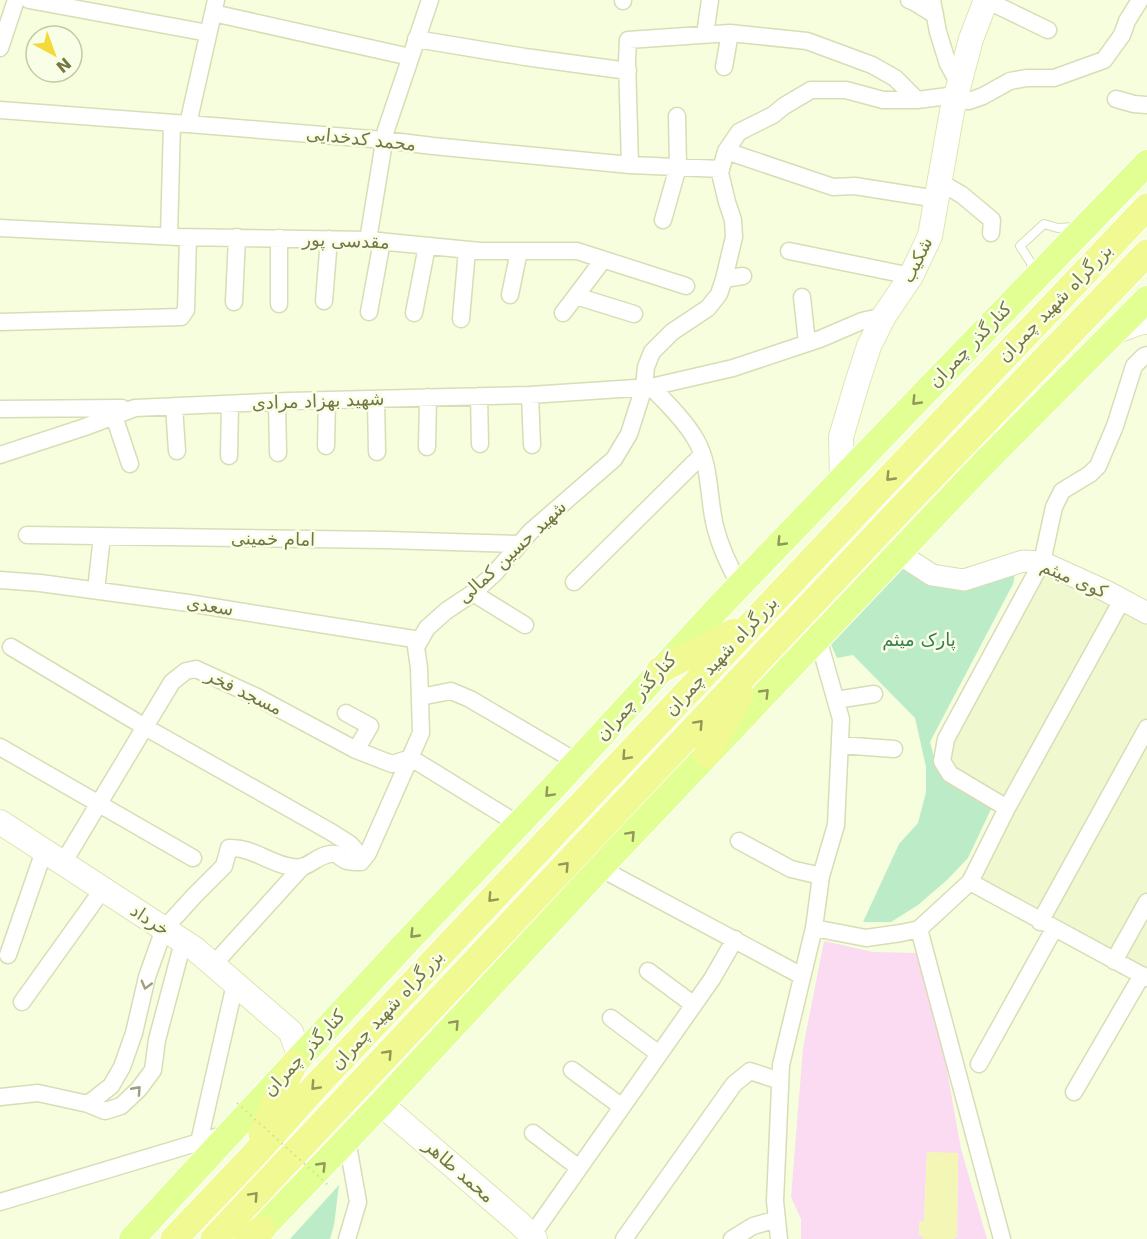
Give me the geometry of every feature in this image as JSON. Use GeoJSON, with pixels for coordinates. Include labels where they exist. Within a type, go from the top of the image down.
{"type":"FeatureCollection","features":[{"type":"Feature","properties":{"kind":"highway","name":"بزرگراه شهید چمران"},"geometry":{"type":"LineString","coordinates":[[174,1239],[751,623],[1147,207]]}},
{"type":"Feature","properties":{"kind":"highway","name":"بزرگراه شهید چمران"},"geometry":{"type":"LineString","coordinates":[[214,1239],[900,510],[1147,253]]}},
{"type":"Feature","properties":{"kind":"highway"},"geometry":{"type":"LineString","coordinates":[[660,670],[751,623]]}},
{"type":"Feature","properties":{"kind":"highway"},"geometry":{"type":"LineString","coordinates":[[707,754],[758,662]]}},
{"type":"Feature","properties":{"kind":"highway"},"geometry":{"type":"LineString","coordinates":[[254,1155],[275,1102],[297,1061]]}},
{"type":"Feature","properties":{"kind":"main road","name":"شکیب"},"geometry":{"type":"LineString","coordinates":[[842,479],[841,437],[869,346],[884,316],[911,276],[930,236],[957,93],[971,39],[986,0]]}},
{"type":"Feature","properties":{"kind":"main road","name":"کنارگذر چمران"},"geometry":{"type":"LineString","coordinates":[[132,1239],[202,1151],[232,1132],[740,585],[1147,163]]}},
{"type":"Feature","properties":{"kind":"main road"},"geometry":{"type":"LineString","coordinates":[[254,1236],[381,1104],[600,867],[898,553],[1147,299]]}},
{"type":"Feature","properties":{"kind":"main road"},"geometry":{"type":"LineString","coordinates":[[1114,332],[1147,322]]}},
{"type":"Feature","properties":{"kind":"main road","name":"خرداد"},"geometry":{"type":"LineString","coordinates":[[0,822],[195,949],[291,1032]]}},
{"type":"Feature","properties":{"kind":"main road"},"geometry":{"type":"LineString","coordinates":[[297,1061],[291,1032],[327,1029]]}},
{"type":"Feature","properties":{"kind":"main road","name":"محمد طاهر"},"geometry":{"type":"LineString","coordinates":[[381,1104],[525,1234]]}},
{"type":"Feature","properties":{"kind":"street"},"geometry":{"type":"LineString","coordinates":[[0,48],[16,0]]}},
{"type":"Feature","properties":{"kind":"street"},"geometry":{"type":"LineString","coordinates":[[29,0],[208,33]]}},
{"type":"Feature","properties":{"kind":"street"},"geometry":{"type":"LineString","coordinates":[[369,312],[384,140],[430,0]]}},
{"type":"Feature","properties":{"kind":"street"},"geometry":{"type":"LineString","coordinates":[[705,34],[710,0]]}},
{"type":"Feature","properties":{"kind":"street"},"geometry":{"type":"LineString","coordinates":[[909,0],[934,8],[938,32],[957,93],[969,101],[1010,81],[1027,78],[1054,78],[1104,60],[1122,35],[1127,21],[1140,0]]}},
{"type":"Feature","properties":{"kind":"street"},"geometry":{"type":"LineString","coordinates":[[986,0],[1048,30]]}},
{"type":"Feature","properties":{"kind":"street"},"geometry":{"type":"LineString","coordinates":[[169,236],[180,123],[215,7],[410,57]]}},
{"type":"Feature","properties":{"kind":"street"},"geometry":{"type":"LineString","coordinates":[[724,67],[730,33]]}},
{"type":"Feature","properties":{"kind":"street"},"geometry":{"type":"LineString","coordinates":[[630,165],[628,40],[730,33],[807,41],[872,65],[895,78],[917,100]]}},
{"type":"Feature","properties":{"kind":"street"},"geometry":{"type":"LineString","coordinates":[[416,39],[628,71]]}},
{"type":"Feature","properties":{"kind":"street"},"geometry":{"type":"LineString","coordinates":[[720,171],[726,151],[739,132],[773,115],[811,90],[846,90],[883,100],[917,100],[957,93]]}},
{"type":"Feature","properties":{"kind":"street"},"geometry":{"type":"LineString","coordinates":[[1116,99],[1147,105]]}},
{"type":"Feature","properties":{"kind":"street","name":"محمد کدخدایی"},"geometry":{"type":"LineString","coordinates":[[0,110],[384,140],[630,165],[720,171]]}},
{"type":"Feature","properties":{"kind":"street"},"geometry":{"type":"LineString","coordinates":[[663,220],[678,167],[677,116]]}},
{"type":"Feature","properties":{"kind":"street"},"geometry":{"type":"LineString","coordinates":[[726,151],[833,187],[855,186],[938,191],[962,195],[992,220],[991,233]]}},
{"type":"Feature","properties":{"kind":"street","name":"شهید حسین کمالی"},"geometry":{"type":"LineString","coordinates":[[420,640],[427,628],[446,611],[473,593],[495,573],[530,532],[614,459],[629,434],[647,387],[646,367],[652,352],[672,332],[708,308],[719,294],[734,237],[733,220],[720,171]]}},
{"type":"Feature","properties":{"kind":"street","name":"مقدسی پور"},"geometry":{"type":"LineString","coordinates":[[0,228],[188,237],[375,241],[467,250],[577,251],[686,286]]}},
{"type":"Feature","properties":{"kind":"street"},"geometry":{"type":"LineString","coordinates":[[0,322],[181,316],[186,310],[188,237]]}},
{"type":"Feature","properties":{"kind":"street"},"geometry":{"type":"LineString","coordinates":[[234,302],[237,237]]}},
{"type":"Feature","properties":{"kind":"street"},"geometry":{"type":"LineString","coordinates":[[279,238],[279,304]]}},
{"type":"Feature","properties":{"kind":"street"},"geometry":{"type":"LineString","coordinates":[[324,301],[329,239]]}},
{"type":"Feature","properties":{"kind":"street"},"geometry":{"type":"LineString","coordinates":[[414,313],[428,246]]}},
{"type":"Feature","properties":{"kind":"street"},"geometry":{"type":"LineString","coordinates":[[461,319],[467,250]]}},
{"type":"Feature","properties":{"kind":"street"},"geometry":{"type":"LineString","coordinates":[[510,295],[519,251]]}},
{"type":"Feature","properties":{"kind":"street"},"geometry":{"type":"LineString","coordinates":[[789,251],[911,276]]}},
{"type":"Feature","properties":{"kind":"street"},"geometry":{"type":"LineString","coordinates":[[563,313],[603,260]]}},
{"type":"Feature","properties":{"kind":"street"},"geometry":{"type":"LineString","coordinates":[[724,279],[743,276]]}},
{"type":"Feature","properties":{"kind":"street"},"geometry":{"type":"LineString","coordinates":[[576,296],[634,314]]}},
{"type":"Feature","properties":{"kind":"street"},"geometry":{"type":"LineString","coordinates":[[802,297],[807,343]]}},
{"type":"Feature","properties":{"kind":"street","name":"شهید بهزاد مرادی"},"geometry":{"type":"LineString","coordinates":[[0,455],[135,408],[530,395],[647,387],[734,368],[862,321],[884,316]]}},
{"type":"Feature","properties":{"kind":"street"},"geometry":{"type":"LineString","coordinates":[[1007,807],[950,774],[942,761],[946,739],[1042,562],[1054,507],[1062,491],[1090,474],[1098,466],[1115,426],[1134,366],[1147,355]]}},
{"type":"Feature","properties":{"kind":"street"},"geometry":{"type":"LineString","coordinates":[[647,387],[677,415],[696,440],[706,467],[714,525],[725,559],[740,585]]}},
{"type":"Feature","properties":{"kind":"street"},"geometry":{"type":"LineString","coordinates":[[530,395],[532,445]]}},
{"type":"Feature","properties":{"kind":"street"},"geometry":{"type":"LineString","coordinates":[[479,396],[480,444]]}},
{"type":"Feature","properties":{"kind":"street"},"geometry":{"type":"LineString","coordinates":[[427,447],[428,397]]}},
{"type":"Feature","properties":{"kind":"street"},"geometry":{"type":"LineString","coordinates":[[376,399],[377,452]]}},
{"type":"Feature","properties":{"kind":"street"},"geometry":{"type":"LineString","coordinates":[[326,446],[327,400]]}},
{"type":"Feature","properties":{"kind":"street"},"geometry":{"type":"LineString","coordinates":[[278,402],[278,453]]}},
{"type":"Feature","properties":{"kind":"street"},"geometry":{"type":"LineString","coordinates":[[229,456],[230,404]]}},
{"type":"Feature","properties":{"kind":"street"},"geometry":{"type":"LineString","coordinates":[[174,406],[177,451]]}},
{"type":"Feature","properties":{"kind":"street"},"geometry":{"type":"LineString","coordinates":[[0,409],[135,408]]}},
{"type":"Feature","properties":{"kind":"street"},"geometry":{"type":"LineString","coordinates":[[114,416],[130,464]]}},
{"type":"Feature","properties":{"kind":"street"},"geometry":{"type":"LineString","coordinates":[[574,582],[702,455]]}},
{"type":"Feature","properties":{"kind":"street","name":"امام خمینی"},"geometry":{"type":"LineString","coordinates":[[27,534],[519,544]]}},
{"type":"Feature","properties":{"kind":"street"},"geometry":{"type":"LineString","coordinates":[[96,590],[102,536]]}},
{"type":"Feature","properties":{"kind":"street","name":"کوی میثم"},"geometry":{"type":"LineString","coordinates":[[898,553],[932,575],[964,580],[1023,561],[1042,562],[1147,613]]}},
{"type":"Feature","properties":{"kind":"street","name":"سعدی"},"geometry":{"type":"LineString","coordinates":[[0,580],[40,583],[188,603],[420,640]]}},
{"type":"Feature","properties":{"kind":"street"},"geometry":{"type":"LineString","coordinates":[[473,593],[525,624]]}},
{"type":"Feature","properties":{"kind":"street"},"geometry":{"type":"LineString","coordinates":[[814,928],[866,938],[920,929],[970,882],[1007,807],[1122,600]]}},
{"type":"Feature","properties":{"kind":"street"},"geometry":{"type":"LineString","coordinates":[[779,1239],[775,1201],[781,1065],[814,928],[821,876],[836,825],[842,719],[818,638]]}},
{"type":"Feature","properties":{"kind":"street"},"geometry":{"type":"LineString","coordinates":[[213,965],[301,868],[328,854],[335,853],[346,860],[361,862],[368,853],[421,733],[416,647],[420,640]]}},
{"type":"Feature","properties":{"kind":"street"},"geometry":{"type":"LineString","coordinates":[[11,646],[145,727],[331,832],[350,844],[357,852],[355,861]]}},
{"type":"Feature","properties":{"kind":"street","name":"مسجد فخر"},"geometry":{"type":"LineString","coordinates":[[8,956],[53,857],[99,803],[172,682],[186,671],[196,669],[257,697],[356,750],[392,764],[411,758]]}},
{"type":"Feature","properties":{"kind":"street"},"geometry":{"type":"LineString","coordinates":[[420,697],[452,690],[577,762]]}},
{"type":"Feature","properties":{"kind":"street"},"geometry":{"type":"LineString","coordinates":[[836,700],[874,694]]}},
{"type":"Feature","properties":{"kind":"street"},"geometry":{"type":"LineString","coordinates":[[346,713],[370,726],[356,750]]}},
{"type":"Feature","properties":{"kind":"street"},"geometry":{"type":"LineString","coordinates":[[979,1064],[1147,728]]}},
{"type":"Feature","properties":{"kind":"street"},"geometry":{"type":"LineString","coordinates":[[840,745],[894,749]]}},
{"type":"Feature","properties":{"kind":"street"},"geometry":{"type":"LineString","coordinates":[[0,747],[193,858]]}},
{"type":"Feature","properties":{"kind":"street"},"geometry":{"type":"LineString","coordinates":[[411,758],[518,824]]}},
{"type":"Feature","properties":{"kind":"street"},"geometry":{"type":"LineString","coordinates":[[739,841],[791,869],[821,876]]}},
{"type":"Feature","properties":{"kind":"street"},"geometry":{"type":"LineString","coordinates":[[88,1104],[111,1086],[122,1067],[134,1033],[147,977],[174,935],[195,895],[224,866],[229,848],[252,851],[286,866],[301,868]]}},
{"type":"Feature","properties":{"kind":"street"},"geometry":{"type":"LineString","coordinates":[[600,867],[802,976]]}},
{"type":"Feature","properties":{"kind":"street"},"geometry":{"type":"LineString","coordinates":[[970,882],[1144,977],[1074,1092]]}},
{"type":"Feature","properties":{"kind":"street"},"geometry":{"type":"LineString","coordinates":[[22,1002],[103,889]]}},
{"type":"Feature","properties":{"kind":"street"},"geometry":{"type":"LineString","coordinates":[[1114,961],[1147,902]]}},
{"type":"Feature","properties":{"kind":"street"},"geometry":{"type":"LineString","coordinates":[[920,929],[1002,1239]]}},
{"type":"Feature","properties":{"kind":"street"},"geometry":{"type":"LineString","coordinates":[[0,1097],[38,1093],[88,1104],[105,1111],[121,1106],[139,1089],[153,1070],[174,935]]}},
{"type":"Feature","properties":{"kind":"street"},"geometry":{"type":"LineString","coordinates":[[525,1234],[579,1168],[712,979],[735,939]]}},
{"type":"Feature","properties":{"kind":"street"},"geometry":{"type":"LineString","coordinates":[[648,971],[694,1005]]}},
{"type":"Feature","properties":{"kind":"street"},"geometry":{"type":"LineString","coordinates":[[0,1202],[202,1151],[235,984]]}},
{"type":"Feature","properties":{"kind":"street"},"geometry":{"type":"LineString","coordinates":[[611,1018],[659,1054]]}},
{"type":"Feature","properties":{"kind":"street"},"geometry":{"type":"LineString","coordinates":[[572,1070],[622,1107]]}},
{"type":"Feature","properties":{"kind":"street"},"geometry":{"type":"LineString","coordinates":[[624,1239],[734,1084],[750,1071],[780,1082]]}},
{"type":"Feature","properties":{"kind":"street"},"geometry":{"type":"LineString","coordinates":[[533,1133],[579,1168]]}},
{"type":"Feature","properties":{"kind":"street"},"geometry":{"type":"LineString","coordinates":[[347,1140],[358,1202],[347,1239]]}},
{"type":"Feature","properties":{"kind":"street"},"geometry":{"type":"LineString","coordinates":[[732,1239],[753,1226],[777,1219]]}},
{"type":"Feature","properties":{"kind":"path"},"geometry":{"type":"LineString","coordinates":[[237,1103],[328,1185]]}},
{"type":"Feature","properties":{"kind":"shaded area"},"geometry":{"type":"Polygon","coordinates":[[[1044,567],[1147,620],[1147,971],[974,881],[1013,805],[953,771],[946,761],[949,741],[1044,567]]]}},
{"type":"Feature","properties":{"kind":"shaded area"},"geometry":{"type":"Polygon","coordinates":[[[824,941],[873,952],[917,953],[939,1026],[961,1149],[987,1239],[953,1239],[957,1236],[958,1154],[927,1152],[924,1221],[919,1222],[919,1235],[924,1236],[923,1239],[801,1239],[801,1219],[791,1197],[803,1048],[824,941]]]}},
{"type":"Feature","properties":{"kind":"green space","name":"پارک میثم"},"geometry":{"type":"Polygon","coordinates":[[[899,564],[928,583],[1016,570],[1013,584],[930,742],[938,772],[950,785],[992,807],[968,858],[947,880],[918,905],[891,922],[863,922],[899,844],[918,823],[926,792],[926,767],[915,718],[853,655],[837,658],[828,638],[899,564]]]}},
{"type":"Feature","properties":{"kind":"green space"},"geometry":{"type":"Polygon","coordinates":[[[339,1185],[330,1239],[290,1239],[339,1185]]]}},
{"type":"Feature","properties":{"kind":"building"},"geometry":{"type":"Polygon","coordinates":[[[927,1152],[958,1153],[957,1236],[953,1239],[923,1239],[924,1236],[919,1235],[919,1222],[924,1221],[927,1152]]]}}]}
